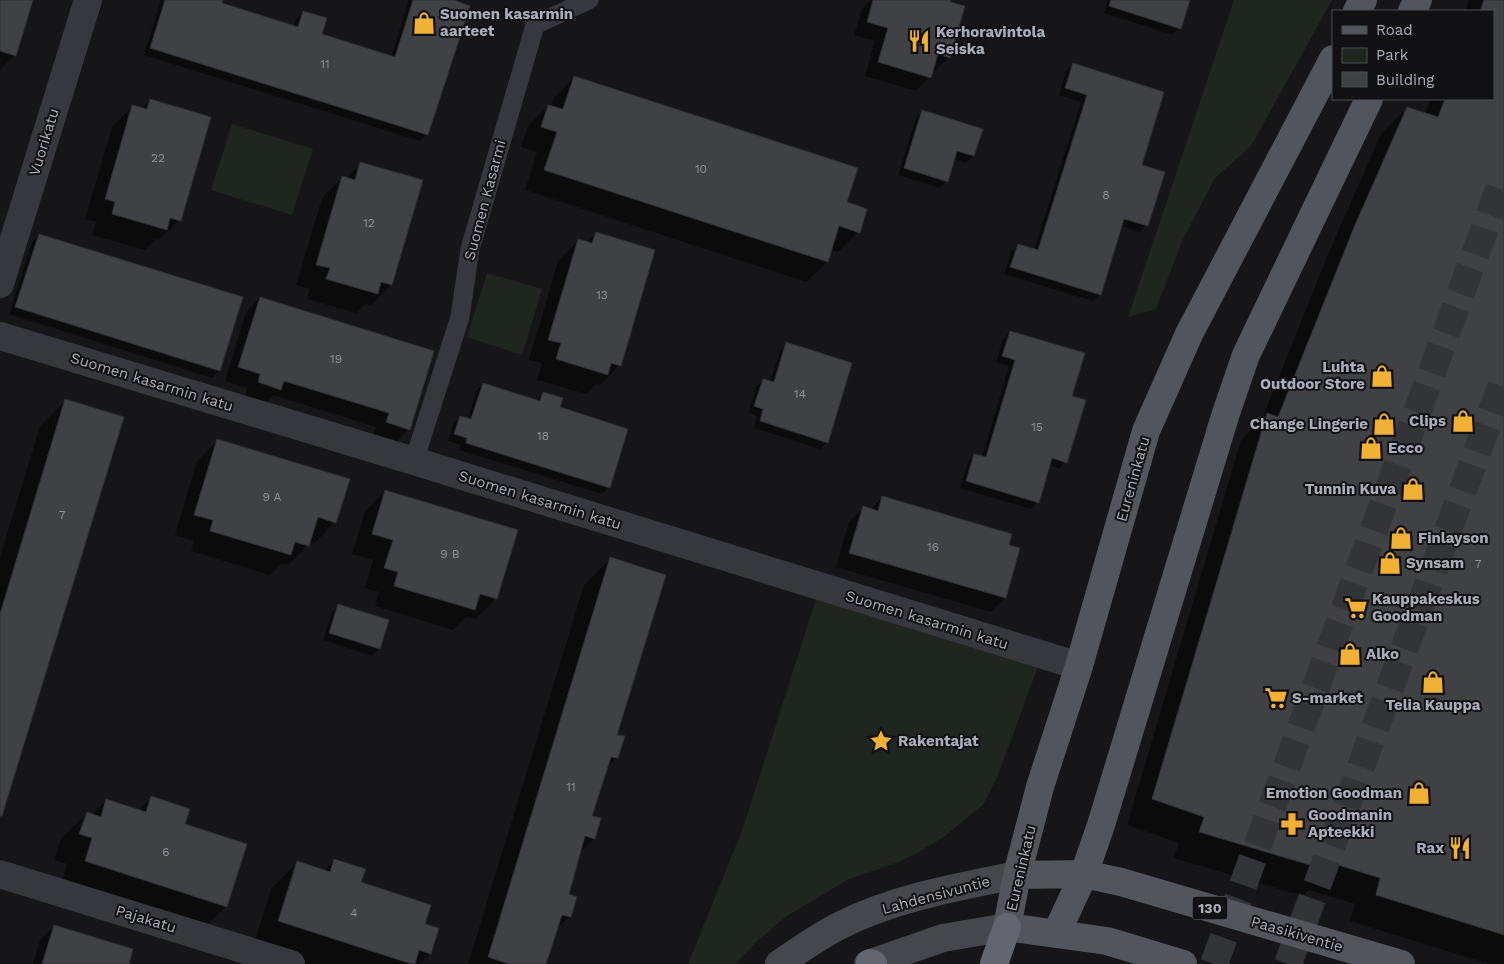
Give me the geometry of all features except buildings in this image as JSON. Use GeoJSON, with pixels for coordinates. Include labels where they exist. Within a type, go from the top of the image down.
{"type":"FeatureCollection","features":[{"type":"Feature","properties":{"kind":"highway"},"geometry":{"type":"LineString","coordinates":[[994,964],[1007,927]]}},
{"type":"Feature","properties":{"kind":"main road","name":"Eureninkatu"},"geometry":{"type":"LineString","coordinates":[[1007,927],[1017,875],[1040,788],[1079,666],[1146,431],[1189,334],[1332,61]]}},
{"type":"Feature","properties":{"kind":"main road"},"geometry":{"type":"LineString","coordinates":[[1056,934],[1084,874],[1101,825],[1226,413],[1246,355],[1368,100]]}},
{"type":"Feature","properties":{"kind":"main road","name":"Paasikiventie"},"geometry":{"type":"LineString","coordinates":[[1017,875],[1084,874],[1120,882],[1401,964]]}},
{"type":"Feature","properties":{"kind":"main road","name":"Lahdensivuntie"},"geometry":{"type":"LineString","coordinates":[[779,964],[841,925],[887,906],[936,892],[1017,875]]}},
{"type":"Feature","properties":{"kind":"main road"},"geometry":{"type":"LineString","coordinates":[[870,964],[943,938],[1007,927],[1107,941],[1183,964]]}},
{"type":"Feature","properties":{"kind":"street","name":"Vuorikatu"},"geometry":{"type":"LineString","coordinates":[[0,284],[88,0]]}},
{"type":"Feature","properties":{"kind":"street","name":"Suomen kasarmin katu"},"geometry":{"type":"LineString","coordinates":[[0,336],[414,461],[1079,666]]}},
{"type":"Feature","properties":{"kind":"street","name":"Pajakatu"},"geometry":{"type":"LineString","coordinates":[[0,874],[280,962]]}},
{"type":"Feature","properties":{"kind":"lane","name":"Suomen Kasarmi"},"geometry":{"type":"LineString","coordinates":[[414,461],[460,317],[470,249],[535,25],[588,0]]}},
{"type":"Feature","properties":{"kind":"green space"},"geometry":{"type":"Polygon","coordinates":[[[1234,0],[1332,0],[1251,146],[1215,178],[1182,241],[1156,309],[1128,317],[1234,0]]]}},
{"type":"Feature","properties":{"kind":"green space"},"geometry":{"type":"Polygon","coordinates":[[[232,124],[313,149],[292,215],[211,190],[232,124]]]}},
{"type":"Feature","properties":{"kind":"green space"},"geometry":{"type":"Polygon","coordinates":[[[487,273],[542,289],[522,355],[467,337],[487,273]]]}},
{"type":"Feature","properties":{"kind":"green space"},"geometry":{"type":"Polygon","coordinates":[[[816,599],[1040,661],[998,775],[983,805],[945,836],[919,852],[896,863],[849,879],[787,916],[756,942],[735,964],[688,964],[743,828],[816,599]]]}},
{"type":"Feature","properties":{"kind":"tunnel"},"geometry":{"type":"LineString","coordinates":[[1214,964],[1504,176]]}},
{"type":"Feature","properties":{"kind":"tunnel"},"geometry":{"type":"LineString","coordinates":[[1288,964],[1504,379]]}},
{"type":"Feature","properties":{"kind":"place","name":"Suomen kasarmin aarteet"},"geometry":{"type":"Point","coordinates":[424,23]}},
{"type":"Feature","properties":{"kind":"place","name":"Kerhoravintola Seiska"},"geometry":{"type":"Point","coordinates":[919,41]}},
{"type":"Feature","properties":{"kind":"place","name":"Luhta Outdoor Store"},"geometry":{"type":"Point","coordinates":[1382,376]}},
{"type":"Feature","properties":{"kind":"place","name":"Clips"},"geometry":{"type":"Point","coordinates":[1463,421]}},
{"type":"Feature","properties":{"kind":"place","name":"Change Lingerie"},"geometry":{"type":"Point","coordinates":[1384,424]}},
{"type":"Feature","properties":{"kind":"place","name":"Ecco"},"geometry":{"type":"Point","coordinates":[1371,448]}},
{"type":"Feature","properties":{"kind":"place","name":"Tunnin Kuva"},"geometry":{"type":"Point","coordinates":[1413,489]}},
{"type":"Feature","properties":{"kind":"place","name":"Finlayson"},"geometry":{"type":"Point","coordinates":[1401,538]}},
{"type":"Feature","properties":{"kind":"place","name":"Synsam"},"geometry":{"type":"Point","coordinates":[1390,563]}},
{"type":"Feature","properties":{"kind":"place","name":"Kauppakeskus Goodman"},"geometry":{"type":"Point","coordinates":[1356,608]}},
{"type":"Feature","properties":{"kind":"place","name":"Alko"},"geometry":{"type":"Point","coordinates":[1350,654]}},
{"type":"Feature","properties":{"kind":"place","name":"Telia Kauppa"},"geometry":{"type":"Point","coordinates":[1433,682]}},
{"type":"Feature","properties":{"kind":"place","name":"S-market"},"geometry":{"type":"Point","coordinates":[1276,698]}},
{"type":"Feature","properties":{"kind":"place","name":"Rakentajat"},"geometry":{"type":"Point","coordinates":[881,741]}},
{"type":"Feature","properties":{"kind":"place","name":"Emotion Goodman"},"geometry":{"type":"Point","coordinates":[1419,793]}},
{"type":"Feature","properties":{"kind":"place","name":"Goodmanin Apteekki"},"geometry":{"type":"Point","coordinates":[1292,824]}},
{"type":"Feature","properties":{"kind":"place","name":"Rax"},"geometry":{"type":"Point","coordinates":[1460,848]}}]}
